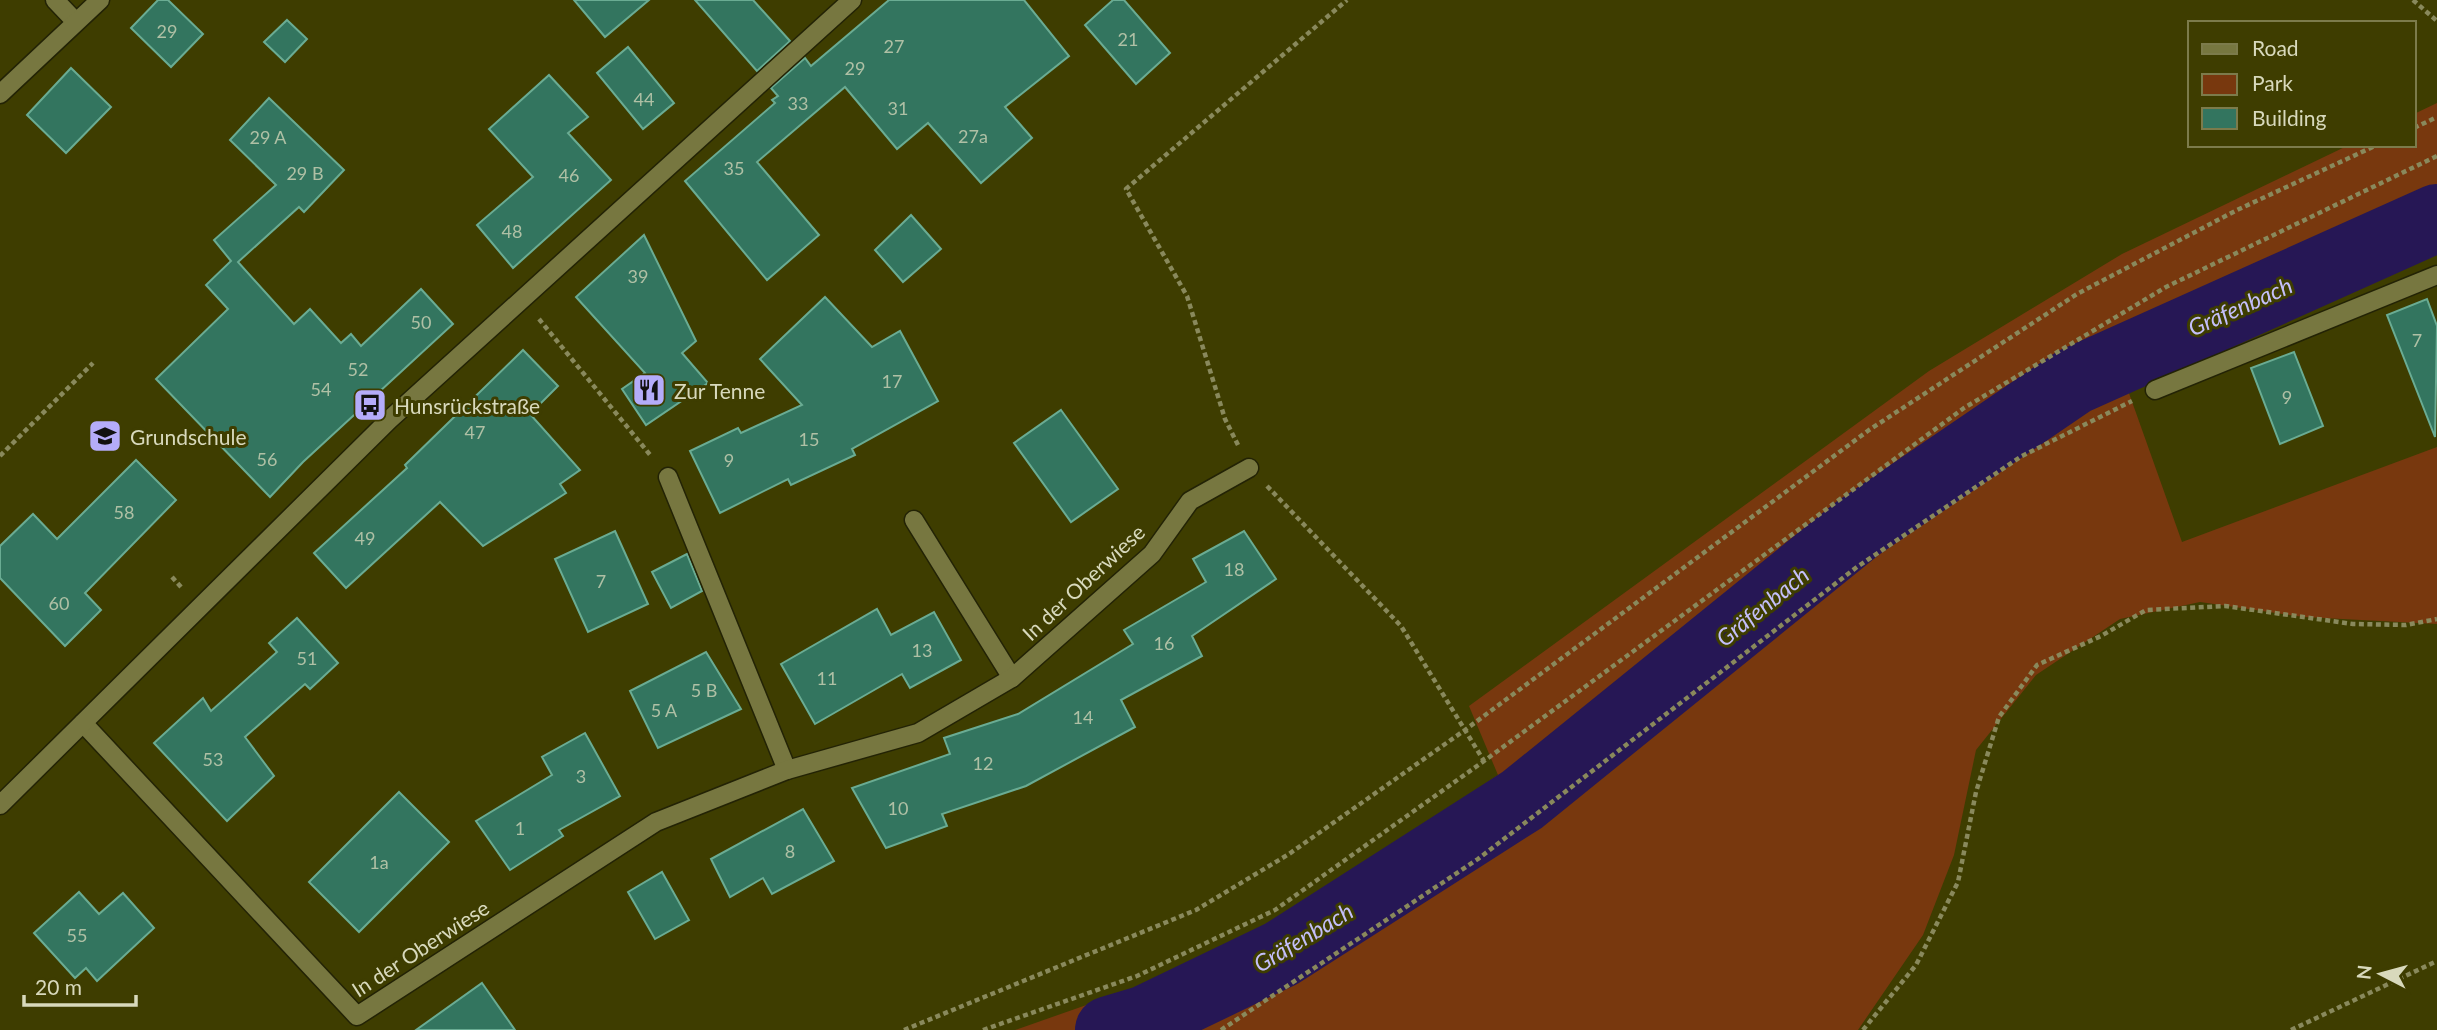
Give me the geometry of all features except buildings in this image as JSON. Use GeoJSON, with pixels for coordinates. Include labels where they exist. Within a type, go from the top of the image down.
{"type":"FeatureCollection","features":[{"type":"Feature","properties":{"kind":"street"},"geometry":{"type":"LineString","coordinates":[[55,0],[75,20]]}},
{"type":"Feature","properties":{"kind":"street"},"geometry":{"type":"LineString","coordinates":[[0,94],[75,20],[100,0]]}},
{"type":"Feature","properties":{"kind":"street"},"geometry":{"type":"LineString","coordinates":[[0,805],[390,420],[852,0]]}},
{"type":"Feature","properties":{"kind":"street"},"geometry":{"type":"LineString","coordinates":[[2155,390],[2437,275]]}},
{"type":"Feature","properties":{"kind":"street","name":"In der Oberwiese"},"geometry":{"type":"LineString","coordinates":[[83,723],[357,1016],[656,822],[787,770],[918,733],[1012,678],[1152,554],[1190,501],[1249,468]]}},
{"type":"Feature","properties":{"kind":"street"},"geometry":{"type":"LineString","coordinates":[[668,477],[787,770]]}},
{"type":"Feature","properties":{"kind":"street","name":"In der Oberwiese"},"geometry":{"type":"LineString","coordinates":[[914,520],[1012,678]]}},
{"type":"Feature","properties":{"kind":"path"},"geometry":{"type":"LineString","coordinates":[[1347,0],[1126,189],[1187,296],[1225,419],[1249,468],[1401,626],[1484,761]]}},
{"type":"Feature","properties":{"kind":"path"},"geometry":{"type":"LineString","coordinates":[[2413,0],[2437,21]]}},
{"type":"Feature","properties":{"kind":"path"},"geometry":{"type":"LineString","coordinates":[[2416,127],[2437,117]]}},
{"type":"Feature","properties":{"kind":"path"},"geometry":{"type":"LineString","coordinates":[[904,1030],[1196,910],[1289,854],[1465,730],[1869,430],[2077,294],[2237,210],[2373,147]]}},
{"type":"Feature","properties":{"kind":"path"},"geometry":{"type":"LineString","coordinates":[[983,1030],[1137,976],[1275,910],[1484,761],[1964,408],[2166,287],[2437,156]]}},
{"type":"Feature","properties":{"kind":"path"},"geometry":{"type":"LineString","coordinates":[[523,299],[668,477]]}},
{"type":"Feature","properties":{"kind":"path"},"geometry":{"type":"LineString","coordinates":[[0,456],[93,363]]}},
{"type":"Feature","properties":{"kind":"path"},"geometry":{"type":"LineString","coordinates":[[1221,1030],[1478,859],[1857,568],[2022,456],[2155,390]]}},
{"type":"Feature","properties":{"kind":"path"},"geometry":{"type":"LineString","coordinates":[[1863,1030],[1916,965],[1958,882],[1976,792],[1999,717],[2037,665],[2101,636],[2146,610],[2225,606],[2353,624],[2406,625],[2437,620]]}},
{"type":"Feature","properties":{"kind":"path"},"geometry":{"type":"LineString","coordinates":[[2291,1030],[2437,961]]}},
{"type":"Feature","properties":{"kind":"green space"},"geometry":{"type":"Polygon","coordinates":[[[2437,103],[2437,252],[2125,382],[2182,542],[2437,447],[2437,624],[2304,617],[2200,602],[2120,619],[2036,675],[1976,750],[1954,855],[1923,935],[1858,1030],[1015,1030],[1178,973],[1277,923],[1498,775],[1469,706],[1929,371],[2122,254],[2345,147],[2416,147],[2416,113],[2437,103]]]}},
{"type":"Feature","properties":{"kind":"waterway","name":"Gräfenbach"},"geometry":{"type":"LineString","coordinates":[[1109,1030],[1146,1019],[1281,954],[1522,800],[1858,528],[2074,381],[2437,218]]}},
{"type":"Feature","properties":{"kind":"place","name":"Zur Tenne"},"geometry":{"type":"Point","coordinates":[649,390]}},
{"type":"Feature","properties":{"kind":"place","name":"Hunsrückstraße"},"geometry":{"type":"Point","coordinates":[370,405]}},
{"type":"Feature","properties":{"kind":"place","name":"Grundschule"},"geometry":{"type":"Point","coordinates":[105,436]}}]}
